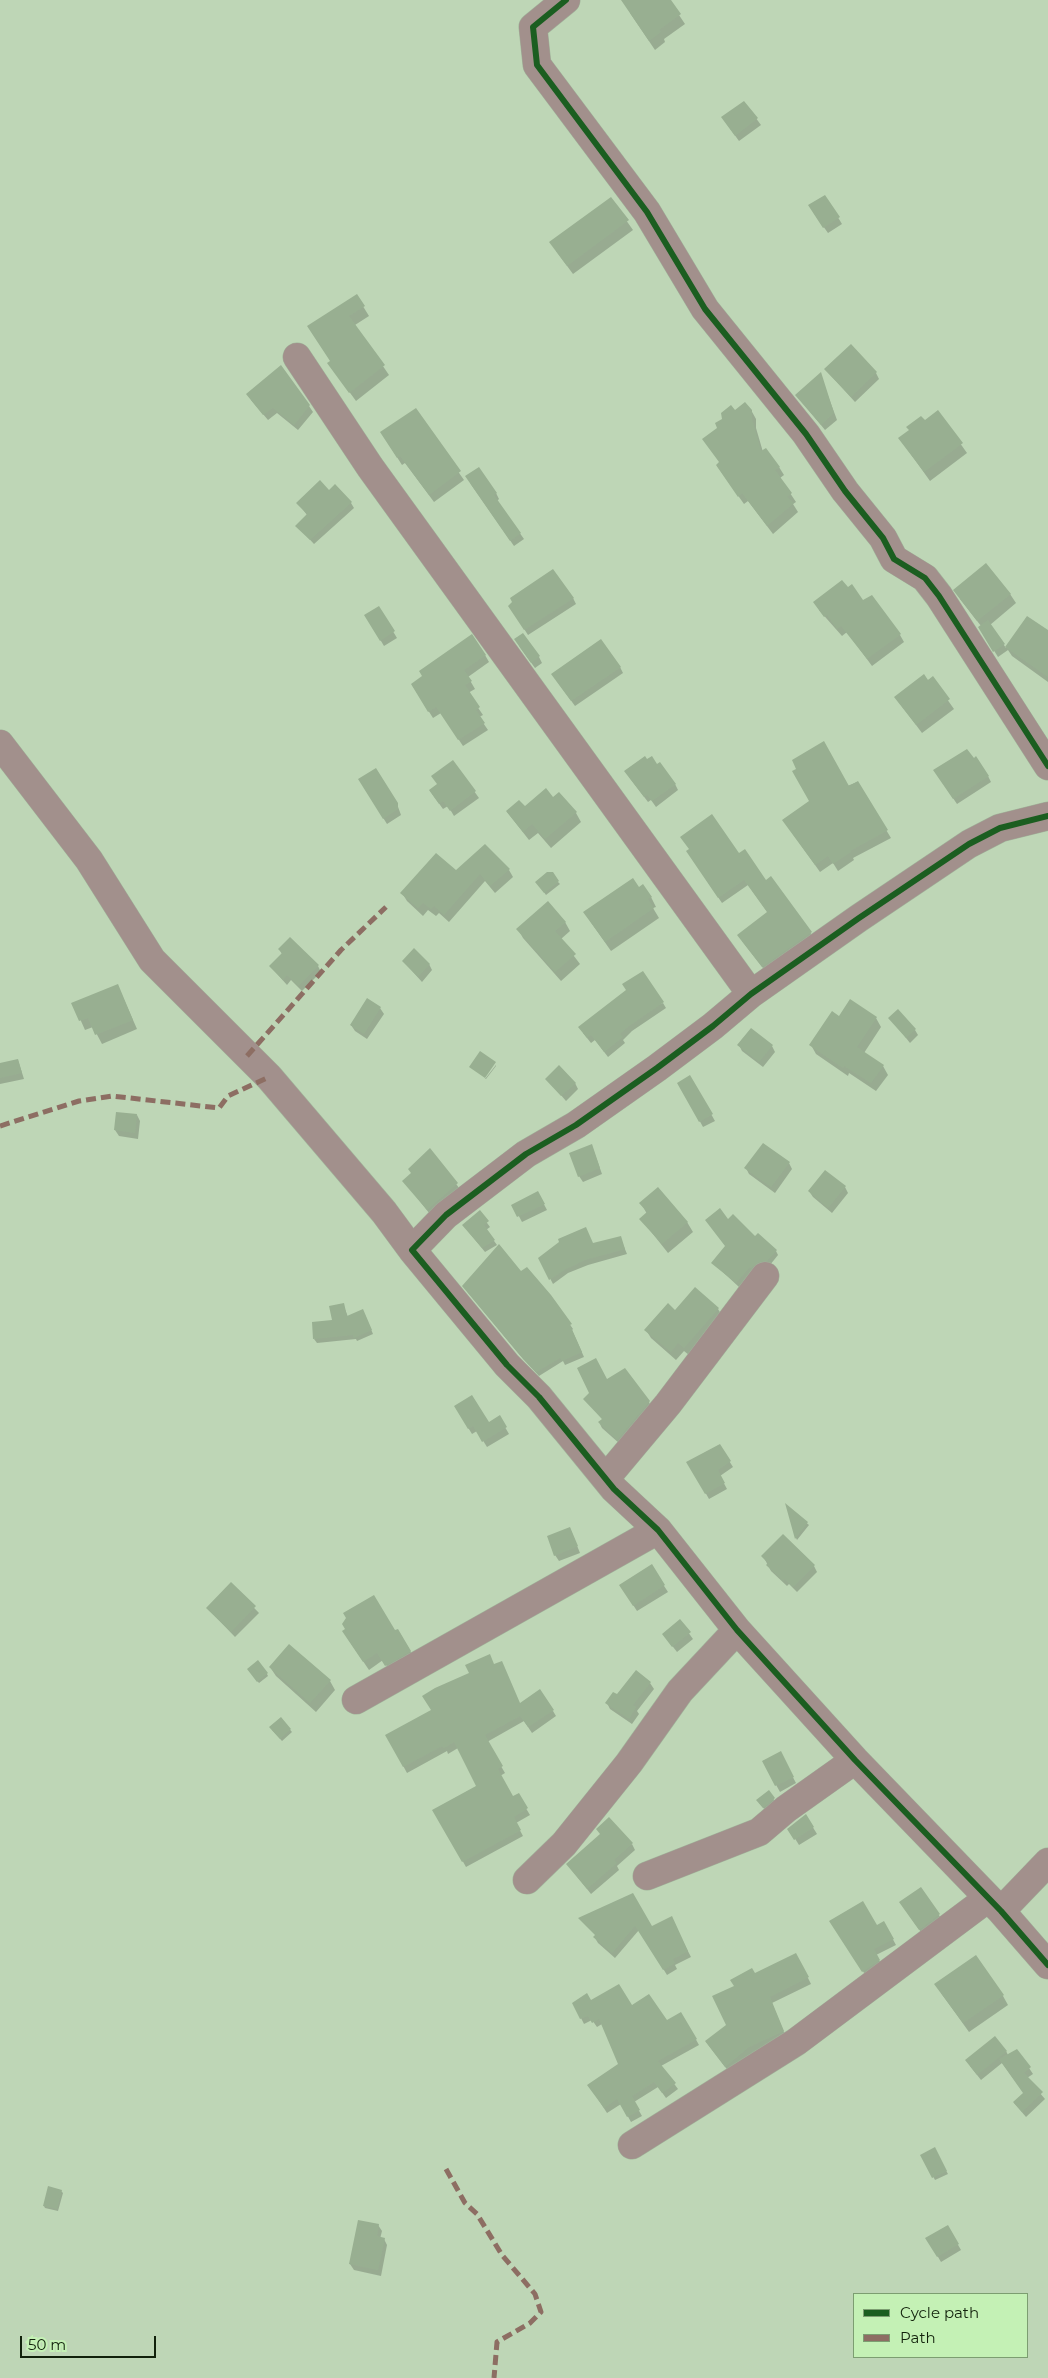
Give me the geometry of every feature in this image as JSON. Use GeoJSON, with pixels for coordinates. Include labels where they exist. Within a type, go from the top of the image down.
{"type":"FeatureCollection","features":[{"type":"Feature","properties":{"kind":"street"},"geometry":{"type":"LineString","coordinates":[[566,0],[533,28],[537,65],[647,212],[705,310],[806,434],[845,491],[883,538],[894,559],[925,578],[939,596],[1048,766]]}},
{"type":"Feature","properties":{"kind":"street"},"geometry":{"type":"LineString","coordinates":[[297,357],[370,467],[751,994]]}},
{"type":"Feature","properties":{"kind":"street"},"geometry":{"type":"LineString","coordinates":[[0,744],[89,860],[152,960],[270,1077],[384,1212],[412,1250],[507,1364],[539,1397],[606,1478],[658,1530],[737,1630],[855,1760],[994,1905],[1048,1965]]}},
{"type":"Feature","properties":{"kind":"street"},"geometry":{"type":"LineString","coordinates":[[412,1250],[446,1215],[526,1154],[576,1125],[657,1068],[713,1026],[751,994],[970,844],[1000,828],[1048,816]]}},
{"type":"Feature","properties":{"kind":"street"},"geometry":{"type":"LineString","coordinates":[[606,1478],[668,1404],[765,1276]]}},
{"type":"Feature","properties":{"kind":"street"},"geometry":{"type":"LineString","coordinates":[[356,1700],[658,1530]]}},
{"type":"Feature","properties":{"kind":"street"},"geometry":{"type":"LineString","coordinates":[[527,1880],[564,1844],[629,1763],[680,1691],[737,1630]]}},
{"type":"Feature","properties":{"kind":"street"},"geometry":{"type":"LineString","coordinates":[[647,1876],[759,1832],[786,1809],[855,1760]]}},
{"type":"Feature","properties":{"kind":"street"},"geometry":{"type":"LineString","coordinates":[[632,2145],[796,2042],[994,1905],[1048,1862]]}},
{"type":"Feature","properties":{"kind":"building"},"geometry":{"type":"Polygon","coordinates":[[[621,0],[671,0],[681,14],[659,30],[661,32],[649,41],[621,0]]]}},
{"type":"Feature","properties":{"kind":"building"},"geometry":{"type":"Polygon","coordinates":[[[744,101],[758,118],[735,136],[721,117],[744,101]]]}},
{"type":"Feature","properties":{"kind":"building"},"geometry":{"type":"Polygon","coordinates":[[[825,195],[840,217],[823,228],[808,205],[825,195]]]}},
{"type":"Feature","properties":{"kind":"building"},"geometry":{"type":"Polygon","coordinates":[[[611,197],[629,220],[567,266],[549,242],[611,197]]]}},
{"type":"Feature","properties":{"kind":"building"},"geometry":{"type":"Polygon","coordinates":[[[357,294],[365,306],[349,316],[385,365],[349,393],[327,363],[330,361],[307,326],[357,294]]]}},
{"type":"Feature","properties":{"kind":"building"},"geometry":{"type":"Polygon","coordinates":[[[851,344],[877,372],[851,397],[824,369],[851,344]]]}},
{"type":"Feature","properties":{"kind":"building"},"geometry":{"type":"Polygon","coordinates":[[[281,365],[310,405],[294,425],[273,408],[263,415],[246,394],[281,365]]]}},
{"type":"Feature","properties":{"kind":"building"},"geometry":{"type":"Polygon","coordinates":[[[821,372],[834,413],[821,425],[795,395],[821,372]]]}},
{"type":"Feature","properties":{"kind":"building"},"geometry":{"type":"Polygon","coordinates":[[[745,402],[752,410],[752,419],[761,451],[766,448],[780,467],[775,470],[792,493],[787,497],[794,503],[767,526],[742,493],[738,497],[716,465],[719,462],[702,439],[717,428],[715,423],[722,419],[721,413],[731,405],[735,410],[745,402]]]}},
{"type":"Feature","properties":{"kind":"building"},"geometry":{"type":"Polygon","coordinates":[[[416,408],[461,471],[429,495],[400,456],[397,458],[380,432],[416,408]]]}},
{"type":"Feature","properties":{"kind":"building"},"geometry":{"type":"Polygon","coordinates":[[[938,410],[963,443],[924,472],[898,438],[909,430],[906,427],[921,416],[925,420],[938,410]]]}},
{"type":"Feature","properties":{"kind":"building"},"geometry":{"type":"Polygon","coordinates":[[[479,467],[497,493],[494,495],[521,533],[510,541],[465,476],[479,467]]]}},
{"type":"Feature","properties":{"kind":"building"},"geometry":{"type":"Polygon","coordinates":[[[320,480],[329,490],[335,484],[352,502],[310,540],[295,526],[307,514],[296,503],[320,480]]]}},
{"type":"Feature","properties":{"kind":"building"},"geometry":{"type":"Polygon","coordinates":[[[986,563],[1011,594],[977,621],[953,590],[986,563]]]}},
{"type":"Feature","properties":{"kind":"building"},"geometry":{"type":"Polygon","coordinates":[[[553,569],[574,598],[524,630],[508,606],[512,602],[510,598],[553,569]]]}},
{"type":"Feature","properties":{"kind":"building"},"geometry":{"type":"Polygon","coordinates":[[[842,580],[848,587],[852,584],[863,600],[872,595],[901,634],[867,659],[841,626],[837,629],[827,615],[824,617],[813,602],[842,580]]]}},
{"type":"Feature","properties":{"kind":"building"},"geometry":{"type":"Polygon","coordinates":[[[379,606],[395,631],[380,641],[364,615],[379,606]]]}},
{"type":"Feature","properties":{"kind":"building"},"geometry":{"type":"Polygon","coordinates":[[[1027,616],[1048,630],[1048,677],[1005,647],[1027,616]]]}},
{"type":"Feature","properties":{"kind":"building"},"geometry":{"type":"Polygon","coordinates":[[[988,620],[1005,644],[993,652],[978,627],[988,620]]]}},
{"type":"Feature","properties":{"kind":"building"},"geometry":{"type":"Polygon","coordinates":[[[523,633],[540,656],[531,663],[514,639],[523,633]]]}},
{"type":"Feature","properties":{"kind":"building"},"geometry":{"type":"Polygon","coordinates":[[[472,634],[486,655],[464,670],[472,681],[465,685],[480,707],[476,710],[485,723],[458,740],[436,707],[428,712],[411,684],[422,676],[419,671],[472,634]]]}},
{"type":"Feature","properties":{"kind":"building"},"geometry":{"type":"Polygon","coordinates":[[[601,639],[621,667],[571,701],[551,674],[601,639]]]}},
{"type":"Feature","properties":{"kind":"building"},"geometry":{"type":"Polygon","coordinates":[[[924,674],[928,680],[933,676],[950,699],[916,725],[894,697],[924,674]]]}},
{"type":"Feature","properties":{"kind":"building"},"geometry":{"type":"Polygon","coordinates":[[[824,741],[849,786],[858,781],[888,830],[850,851],[833,864],[828,856],[815,865],[782,820],[809,801],[792,771],[796,769],[792,760],[824,741]]]}},
{"type":"Feature","properties":{"kind":"building"},"geometry":{"type":"Polygon","coordinates":[[[967,749],[974,758],[976,756],[989,776],[953,799],[933,770],[967,749]]]}},
{"type":"Feature","properties":{"kind":"building"},"geometry":{"type":"Polygon","coordinates":[[[645,756],[647,759],[652,756],[657,764],[660,762],[676,784],[652,801],[647,795],[644,797],[624,771],[645,756]]]}},
{"type":"Feature","properties":{"kind":"building"},"geometry":{"type":"Polygon","coordinates":[[[453,760],[476,791],[450,811],[443,801],[439,804],[429,790],[437,784],[431,776],[453,760]]]}},
{"type":"Feature","properties":{"kind":"building"},"geometry":{"type":"Polygon","coordinates":[[[376,768],[398,803],[398,809],[383,819],[358,779],[376,768]]]}},
{"type":"Feature","properties":{"kind":"building"},"geometry":{"type":"Polygon","coordinates":[[[546,788],[553,797],[559,792],[577,812],[545,839],[532,824],[523,832],[506,811],[519,800],[525,806],[546,788]]]}},
{"type":"Feature","properties":{"kind":"building"},"geometry":{"type":"Polygon","coordinates":[[[712,814],[739,853],[745,849],[766,880],[771,876],[812,932],[762,967],[737,935],[767,912],[744,880],[718,898],[686,851],[689,849],[680,837],[712,814]]]}},
{"type":"Feature","properties":{"kind":"building"},"geometry":{"type":"Polygon","coordinates":[[[485,844],[510,869],[490,886],[480,874],[444,915],[434,906],[431,909],[423,903],[418,908],[400,893],[436,853],[456,870],[485,844]]]}},
{"type":"Feature","properties":{"kind":"building"},"geometry":{"type":"Polygon","coordinates":[[[547,872],[553,872],[559,881],[544,893],[535,882],[547,872]]]}},
{"type":"Feature","properties":{"kind":"building"},"geometry":{"type":"Polygon","coordinates":[[[633,878],[639,887],[643,884],[652,897],[648,899],[654,908],[605,942],[583,912],[633,878]]]}},
{"type":"Feature","properties":{"kind":"building"},"geometry":{"type":"Polygon","coordinates":[[[548,901],[566,922],[555,931],[576,954],[555,972],[516,929],[548,901]]]}},
{"type":"Feature","properties":{"kind":"building"},"geometry":{"type":"Polygon","coordinates":[[[290,937],[319,965],[298,986],[287,975],[283,980],[269,966],[282,953],[278,949],[290,937]]]}},
{"type":"Feature","properties":{"kind":"building"},"geometry":{"type":"Polygon","coordinates":[[[414,948],[430,964],[418,977],[402,961],[414,948]]]}},
{"type":"Feature","properties":{"kind":"building"},"geometry":{"type":"Polygon","coordinates":[[[643,971],[664,1002],[629,1026],[620,1034],[623,1037],[604,1052],[591,1035],[587,1038],[578,1027],[626,990],[622,984],[643,971]]]}},
{"type":"Feature","properties":{"kind":"building"},"geometry":{"type":"Polygon","coordinates":[[[118,984],[133,1020],[95,1035],[88,1018],[79,1021],[71,1003],[118,984]]]}},
{"type":"Feature","properties":{"kind":"building"},"geometry":{"type":"Polygon","coordinates":[[[367,998],[381,1007],[364,1034],[350,1025],[367,998]]]}},
{"type":"Feature","properties":{"kind":"building"},"geometry":{"type":"Polygon","coordinates":[[[850,999],[877,1017],[857,1047],[884,1065],[871,1083],[844,1066],[843,1068],[809,1045],[832,1011],[839,1016],[850,999]]]}},
{"type":"Feature","properties":{"kind":"building"},"geometry":{"type":"Polygon","coordinates":[[[898,1009],[916,1029],[906,1038],[888,1018],[898,1009]]]}},
{"type":"Feature","properties":{"kind":"building"},"geometry":{"type":"Polygon","coordinates":[[[751,1028],[773,1045],[759,1062],[737,1045],[751,1028]]]}},
{"type":"Feature","properties":{"kind":"building"},"geometry":{"type":"Polygon","coordinates":[[[480,1051],[496,1062],[485,1078],[469,1067],[480,1051]]]}},
{"type":"Feature","properties":{"kind":"building"},"geometry":{"type":"Polygon","coordinates":[[[18,1059],[22,1073],[0,1078],[0,1063],[18,1059]]]}},
{"type":"Feature","properties":{"kind":"building"},"geometry":{"type":"Polygon","coordinates":[[[559,1065],[576,1083],[561,1096],[545,1079],[559,1065]]]}},
{"type":"Feature","properties":{"kind":"building"},"geometry":{"type":"Polygon","coordinates":[[[690,1075],[713,1114],[699,1122],[677,1083],[690,1075]]]}},
{"type":"Feature","properties":{"kind":"building"},"geometry":{"type":"Polygon","coordinates":[[[116,1112],[137,1114],[135,1133],[114,1130],[116,1112]]]}},
{"type":"Feature","properties":{"kind":"building"},"geometry":{"type":"Polygon","coordinates":[[[763,1143],[790,1162],[771,1187],[744,1168],[763,1143]]]}},
{"type":"Feature","properties":{"kind":"building"},"geometry":{"type":"Polygon","coordinates":[[[592,1144],[600,1168],[578,1177],[569,1153],[592,1144]]]}},
{"type":"Feature","properties":{"kind":"building"},"geometry":{"type":"Polygon","coordinates":[[[430,1148],[458,1183],[427,1210],[402,1181],[411,1173],[408,1169],[430,1148]]]}},
{"type":"Feature","properties":{"kind":"building"},"geometry":{"type":"Polygon","coordinates":[[[825,1170],[846,1186],[828,1208],[808,1191],[825,1170]]]}},
{"type":"Feature","properties":{"kind":"building"},"geometry":{"type":"Polygon","coordinates":[[[658,1187],[688,1222],[662,1244],[639,1219],[647,1212],[639,1203],[658,1187]]]}},
{"type":"Feature","properties":{"kind":"building"},"geometry":{"type":"Polygon","coordinates":[[[538,1191],[545,1204],[517,1217],[511,1205],[538,1191]]]}},
{"type":"Feature","properties":{"kind":"building"},"geometry":{"type":"Polygon","coordinates":[[[720,1208],[728,1219],[733,1214],[755,1236],[758,1233],[777,1250],[767,1261],[759,1262],[750,1267],[736,1283],[711,1263],[725,1246],[705,1220],[720,1208]]]}},
{"type":"Feature","properties":{"kind":"building"},"geometry":{"type":"Polygon","coordinates":[[[480,1210],[489,1221],[484,1225],[495,1240],[482,1248],[462,1225],[480,1210]]]}},
{"type":"Feature","properties":{"kind":"building"},"geometry":{"type":"Polygon","coordinates":[[[586,1227],[593,1243],[621,1236],[625,1249],[585,1260],[549,1280],[538,1258],[559,1242],[558,1239],[586,1227]]]}},
{"type":"Feature","properties":{"kind":"building"},"geometry":{"type":"Polygon","coordinates":[[[499,1244],[521,1271],[527,1267],[551,1295],[572,1324],[570,1325],[582,1352],[562,1361],[560,1358],[536,1372],[462,1286],[499,1244]]]}},
{"type":"Feature","properties":{"kind":"building"},"geometry":{"type":"Polygon","coordinates":[[[695,1287],[719,1308],[684,1348],[678,1343],[671,1352],[644,1330],[668,1303],[675,1310],[695,1287]]]}},
{"type":"Feature","properties":{"kind":"building"},"geometry":{"type":"Polygon","coordinates":[[[344,1303],[347,1316],[363,1309],[372,1330],[354,1338],[353,1335],[313,1339],[312,1322],[332,1320],[329,1306],[344,1303]]]}},
{"type":"Feature","properties":{"kind":"building"},"geometry":{"type":"Polygon","coordinates":[[[596,1358],[607,1379],[625,1368],[650,1401],[617,1440],[598,1422],[602,1419],[583,1399],[589,1393],[577,1368],[596,1358]]]}},
{"type":"Feature","properties":{"kind":"building"},"geometry":{"type":"Polygon","coordinates":[[[472,1395],[489,1422],[500,1415],[507,1427],[482,1442],[473,1426],[468,1429],[454,1406],[472,1395]]]}},
{"type":"Feature","properties":{"kind":"building"},"geometry":{"type":"Polygon","coordinates":[[[720,1444],[731,1461],[718,1470],[725,1483],[705,1494],[686,1462],[720,1444]]]}},
{"type":"Feature","properties":{"kind":"building"},"geometry":{"type":"Polygon","coordinates":[[[785,1503],[808,1522],[795,1539],[785,1503]]]}},
{"type":"Feature","properties":{"kind":"building"},"geometry":{"type":"Polygon","coordinates":[[[570,1527],[578,1546],[554,1556],[547,1536],[570,1527]]]}},
{"type":"Feature","properties":{"kind":"building"},"geometry":{"type":"Polygon","coordinates":[[[783,1534],[815,1565],[793,1587],[785,1579],[783,1581],[766,1565],[768,1563],[761,1556],[783,1534]]]}},
{"type":"Feature","properties":{"kind":"building"},"geometry":{"type":"Polygon","coordinates":[[[652,1564],[665,1585],[633,1606],[619,1585],[652,1564]]]}},
{"type":"Feature","properties":{"kind":"building"},"geometry":{"type":"Polygon","coordinates":[[[231,1582],[256,1606],[231,1632],[206,1608],[231,1582]]]}},
{"type":"Feature","properties":{"kind":"building"},"geometry":{"type":"Polygon","coordinates":[[[374,1595],[395,1630],[398,1629],[411,1651],[385,1666],[377,1653],[363,1662],[342,1631],[345,1629],[342,1624],[346,1618],[343,1613],[374,1595]]]}},
{"type":"Feature","properties":{"kind":"building"},"geometry":{"type":"Polygon","coordinates":[[[680,1619],[691,1632],[672,1647],[662,1634],[680,1619]]]}},
{"type":"Feature","properties":{"kind":"building"},"geometry":{"type":"Polygon","coordinates":[[[289,1644],[331,1680],[310,1703],[269,1667],[289,1644]]]}},
{"type":"Feature","properties":{"kind":"building"},"geometry":{"type":"Polygon","coordinates":[[[490,1654],[494,1664],[502,1661],[520,1703],[540,1689],[554,1710],[528,1727],[520,1716],[485,1735],[503,1766],[498,1769],[513,1796],[519,1793],[528,1808],[514,1817],[521,1830],[462,1862],[432,1810],[476,1786],[454,1742],[444,1748],[442,1746],[403,1767],[385,1735],[431,1710],[422,1696],[469,1673],[465,1665],[490,1654]]]}},
{"type":"Feature","properties":{"kind":"building"},"geometry":{"type":"Polygon","coordinates":[[[258,1660],[268,1673],[257,1682],[247,1669],[258,1660]]]}},
{"type":"Feature","properties":{"kind":"building"},"geometry":{"type":"Polygon","coordinates":[[[636,1670],[651,1682],[633,1705],[636,1707],[629,1719],[605,1703],[613,1692],[617,1694],[636,1670]]]}},
{"type":"Feature","properties":{"kind":"building"},"geometry":{"type":"Polygon","coordinates":[[[281,1717],[291,1729],[280,1739],[269,1727],[281,1717]]]}},
{"type":"Feature","properties":{"kind":"building"},"geometry":{"type":"Polygon","coordinates":[[[781,1751],[794,1777],[775,1786],[762,1761],[781,1751]]]}},
{"type":"Feature","properties":{"kind":"building"},"geometry":{"type":"Polygon","coordinates":[[[769,1790],[775,1798],[763,1808],[756,1800],[769,1790]]]}},
{"type":"Feature","properties":{"kind":"building"},"geometry":{"type":"Polygon","coordinates":[[[806,1814],[814,1827],[794,1840],[787,1829],[806,1814]]]}},
{"type":"Feature","properties":{"kind":"building"},"geometry":{"type":"Polygon","coordinates":[[[609,1817],[633,1843],[614,1860],[617,1863],[587,1889],[566,1864],[600,1834],[596,1829],[609,1817]]]}},
{"type":"Feature","properties":{"kind":"building"},"geometry":{"type":"Polygon","coordinates":[[[921,1887],[940,1914],[919,1930],[899,1902],[921,1887]]]}},
{"type":"Feature","properties":{"kind":"building"},"geometry":{"type":"Polygon","coordinates":[[[633,1893],[652,1926],[672,1916],[688,1951],[673,1959],[675,1963],[663,1970],[635,1926],[612,1953],[593,1937],[595,1935],[578,1918],[633,1893]]]}},
{"type":"Feature","properties":{"kind":"building"},"geometry":{"type":"Polygon","coordinates":[[[863,1901],[877,1925],[884,1921],[894,1939],[874,1949],[880,1960],[862,1972],[829,1921],[863,1901]]]}},
{"type":"Feature","properties":{"kind":"building"},"geometry":{"type":"Polygon","coordinates":[[[796,1953],[809,1977],[770,1997],[784,2031],[749,2047],[725,2067],[705,2041],[726,2025],[712,1996],[734,1986],[730,1980],[752,1968],[755,1973],[796,1953]]]}},
{"type":"Feature","properties":{"kind":"building"},"geometry":{"type":"Polygon","coordinates":[[[976,1955],[1004,1995],[963,2023],[934,1984],[976,1955]]]}},
{"type":"Feature","properties":{"kind":"building"},"geometry":{"type":"Polygon","coordinates":[[[619,1984],[632,2005],[649,1994],[667,2020],[681,2012],[697,2039],[658,2061],[676,2083],[662,2093],[654,2082],[632,2096],[640,2110],[627,2117],[617,2099],[604,2108],[587,2085],[618,2064],[599,2019],[592,2023],[588,2016],[580,2019],[572,2003],[587,1993],[591,2000],[619,1984]]]}},
{"type":"Feature","properties":{"kind":"building"},"geometry":{"type":"Polygon","coordinates":[[[995,2036],[1007,2051],[977,2075],[965,2060],[995,2036]]]}},
{"type":"Feature","properties":{"kind":"building"},"geometry":{"type":"Polygon","coordinates":[[[1017,2049],[1031,2067],[1024,2073],[1043,2092],[1022,2112],[1013,2102],[1023,2093],[999,2059],[1017,2049]]]}},
{"type":"Feature","properties":{"kind":"building"},"geometry":{"type":"Polygon","coordinates":[[[935,2147],[947,2171],[932,2178],[920,2155],[935,2147]]]}},
{"type":"Feature","properties":{"kind":"building"},"geometry":{"type":"Polygon","coordinates":[[[48,2186],[62,2190],[57,2209],[43,2206],[48,2186]]]}},
{"type":"Feature","properties":{"kind":"building"},"geometry":{"type":"Polygon","coordinates":[[[358,2220],[379,2224],[377,2236],[385,2238],[378,2270],[349,2264],[358,2220]]]}},
{"type":"Feature","properties":{"kind":"building"},"geometry":{"type":"Polygon","coordinates":[[[948,2225],[959,2244],[937,2257],[925,2238],[948,2225]]]}},
{"type":"Feature","properties":{"kind":"marked path"},"geometry":{"type":"LineString","coordinates":[[247,1056],[341,950],[386,907]]}},
{"type":"Feature","properties":{"kind":"marked path"},"geometry":{"type":"LineString","coordinates":[[0,1126],[79,1101],[112,1096],[219,1108],[228,1096],[269,1077]]}},
{"type":"Feature","properties":{"kind":"marked path"},"geometry":{"type":"LineString","coordinates":[[446,2169],[465,2203],[477,2214],[502,2255],[535,2294],[541,2312],[530,2323],[497,2342],[494,2378]]}},
{"type":"Feature","properties":{"kind":"cycle path"},"geometry":{"type":"LineString","coordinates":[[566,0],[533,27],[537,65],[647,212],[705,309],[806,434],[845,491],[883,538],[894,559],[925,578],[939,596],[1048,766]]}},
{"type":"Feature","properties":{"kind":"cycle path"},"geometry":{"type":"LineString","coordinates":[[1048,816],[1000,828],[969,844],[859,918],[751,994],[713,1026],[657,1068],[576,1125],[526,1154],[446,1215],[412,1250],[507,1365],[539,1397],[614,1489],[658,1530],[737,1630],[855,1760],[1001,1911],[1048,1965]]}}]}
